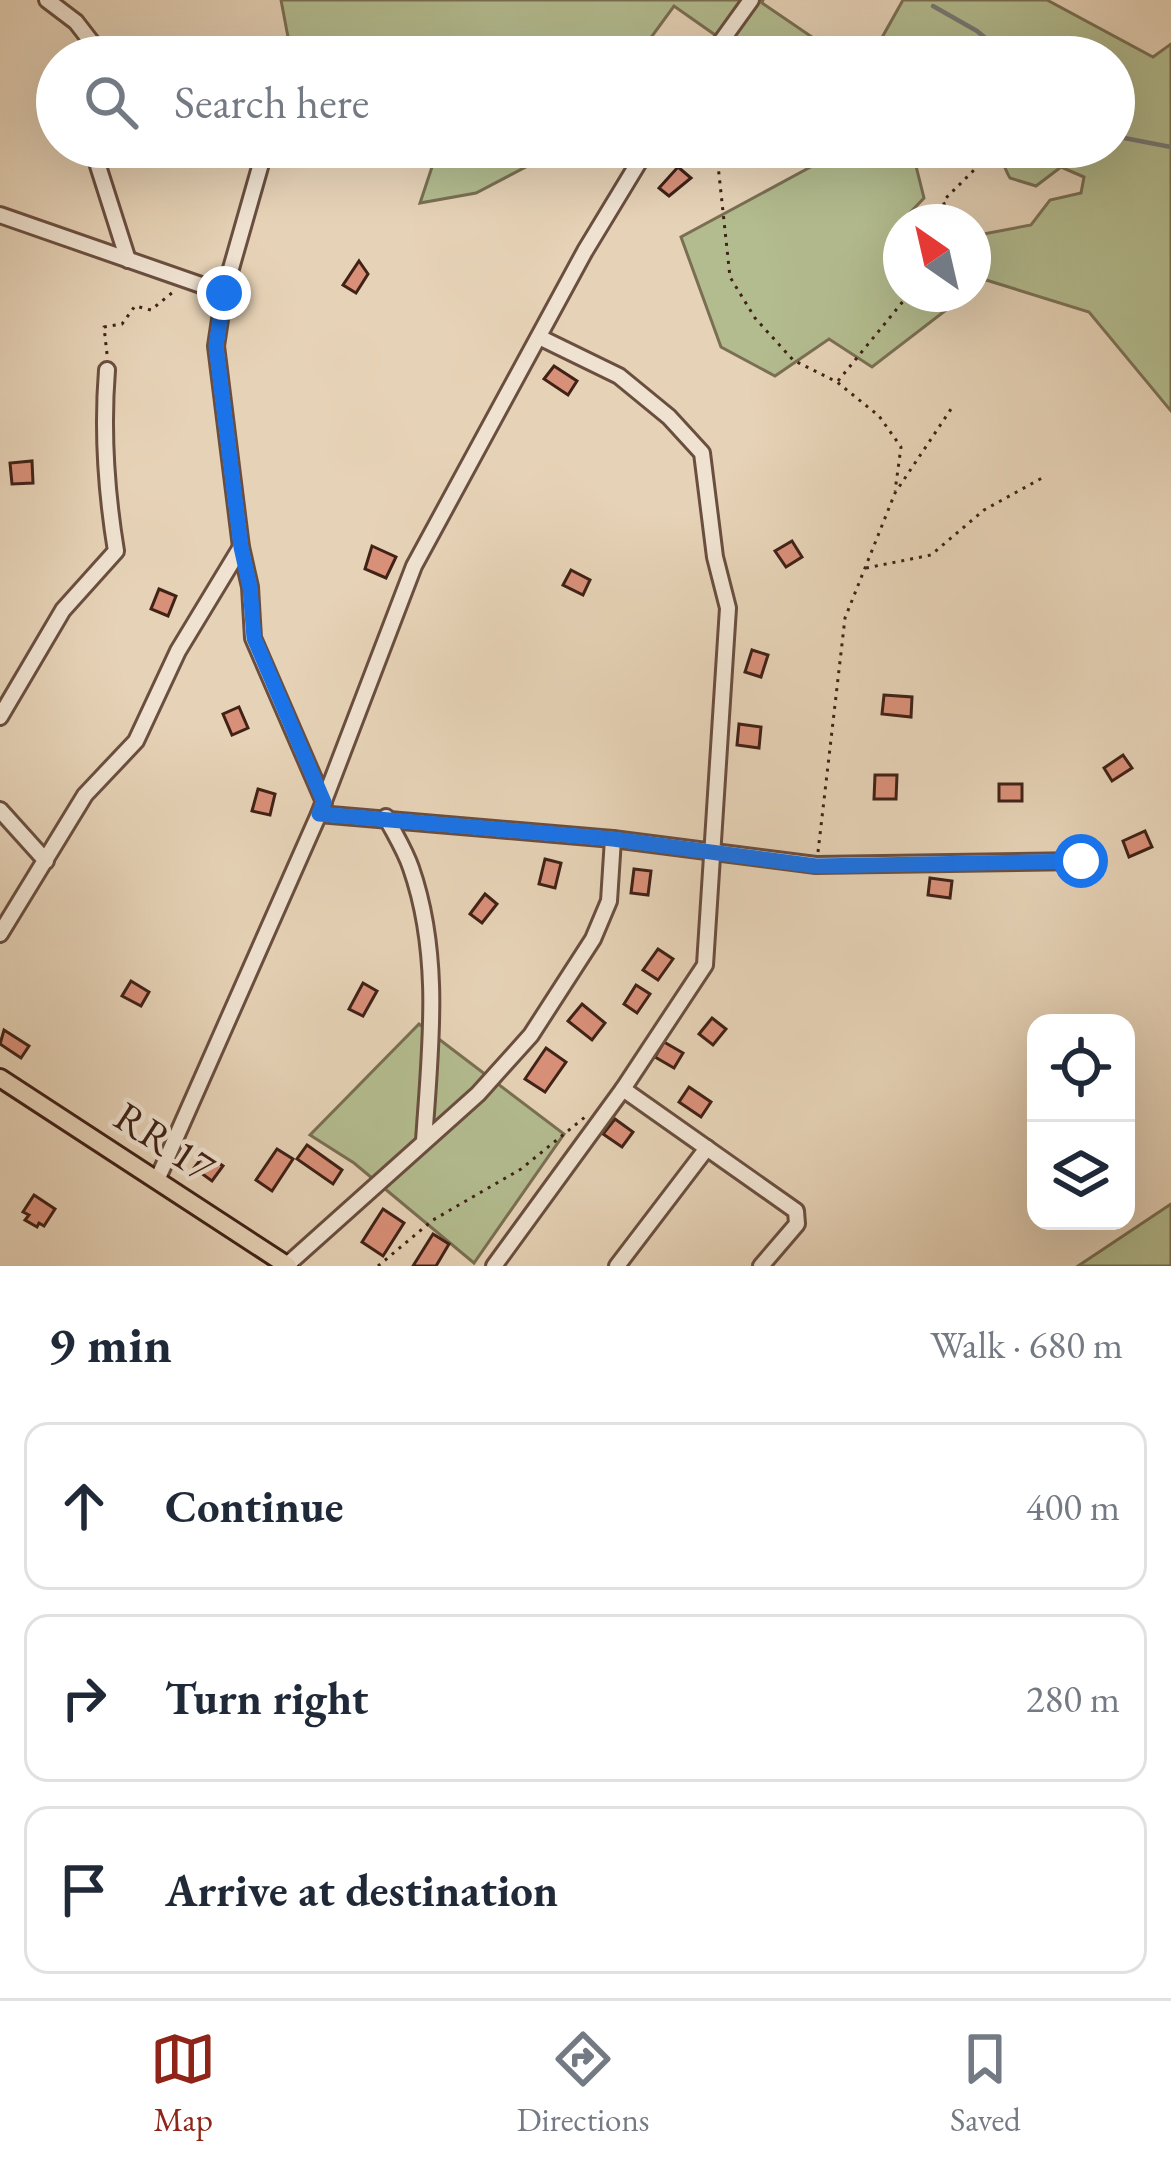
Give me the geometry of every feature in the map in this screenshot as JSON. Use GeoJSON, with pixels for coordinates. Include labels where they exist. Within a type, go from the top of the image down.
{"type":"FeatureCollection","features":[{"type":"Feature","properties":{"kind":"main road","name":"RR 17"},"geometry":{"type":"LineString","coordinates":[[0,1078],[158,1178],[263,1257],[288,1266]]}},
{"type":"Feature","properties":{"kind":"street"},"geometry":{"type":"LineString","coordinates":[[47,0],[87,36]]}},
{"type":"Feature","properties":{"kind":"street"},"geometry":{"type":"LineString","coordinates":[[725,36],[751,0]]}},
{"type":"Feature","properties":{"kind":"street"},"geometry":{"type":"LineString","coordinates":[[99,168],[128,260]]}},
{"type":"Feature","properties":{"kind":"street"},"geometry":{"type":"LineString","coordinates":[[260,168],[216,338],[256,646],[321,808]]}},
{"type":"Feature","properties":{"kind":"street"},"geometry":{"type":"LineString","coordinates":[[158,1178],[321,808],[414,566],[587,246],[635,168]]}},
{"type":"Feature","properties":{"kind":"street"},"geometry":{"type":"LineString","coordinates":[[0,215],[224,293]]}},
{"type":"Feature","properties":{"kind":"street"},"geometry":{"type":"LineString","coordinates":[[500,1264],[705,965],[728,608],[715,557],[702,453],[669,417],[620,376],[539,337]]}},
{"type":"Feature","properties":{"kind":"street"},"geometry":{"type":"LineString","coordinates":[[0,717],[63,610],[116,551],[107,508],[102,427],[107,370]]}},
{"type":"Feature","properties":{"kind":"street"},"geometry":{"type":"LineString","coordinates":[[0,934],[85,795],[136,741],[178,651],[241,547]]}},
{"type":"Feature","properties":{"kind":"street"},"geometry":{"type":"LineString","coordinates":[[321,808],[816,866],[1081,861]]}},
{"type":"Feature","properties":{"kind":"street"},"geometry":{"type":"LineString","coordinates":[[0,810],[46,861]]}},
{"type":"Feature","properties":{"kind":"street"},"geometry":{"type":"LineString","coordinates":[[386,817],[411,866],[430,949],[433,1022],[424,1141]]}},
{"type":"Feature","properties":{"kind":"street"},"geometry":{"type":"LineString","coordinates":[[288,1266],[478,1094],[531,1035],[593,939],[609,901],[613,839]]}},
{"type":"Feature","properties":{"kind":"street"},"geometry":{"type":"LineString","coordinates":[[623,1089],[799,1216],[761,1266]]}},
{"type":"Feature","properties":{"kind":"street"},"geometry":{"type":"LineString","coordinates":[[617,1266],[707,1148]]}},
{"type":"Feature","properties":{"kind":"path"},"geometry":{"type":"LineString","coordinates":[[718,168],[730,278],[755,318],[793,360],[837,382],[879,416],[901,447],[895,493]]}},
{"type":"Feature","properties":{"kind":"path"},"geometry":{"type":"LineString","coordinates":[[944,204],[943,200],[976,168]]}},
{"type":"Feature","properties":{"kind":"path"},"geometry":{"type":"LineString","coordinates":[[107,370],[104,327],[122,323],[135,307],[152,310],[172,292],[171,274]]}},
{"type":"Feature","properties":{"kind":"path"},"geometry":{"type":"LineString","coordinates":[[837,382],[895,312]]}},
{"type":"Feature","properties":{"kind":"path"},"geometry":{"type":"LineString","coordinates":[[816,866],[845,618],[895,493],[952,409]]}},
{"type":"Feature","properties":{"kind":"path"},"geometry":{"type":"LineString","coordinates":[[865,568],[931,555],[984,510],[1042,478]]}},
{"type":"Feature","properties":{"kind":"path"},"geometry":{"type":"LineString","coordinates":[[378,1266],[433,1220],[521,1168],[595,1109]]}},
{"type":"Feature","properties":{"kind":"green space"},"geometry":{"type":"Polygon","coordinates":[[[281,0],[763,0],[810,36],[717,36],[674,6],[652,36],[288,36],[281,0]]]}},
{"type":"Feature","properties":{"kind":"green space"},"geometry":{"type":"Polygon","coordinates":[[[903,0],[1047,0],[1114,36],[883,36],[903,0]]]}},
{"type":"Feature","properties":{"kind":"green space"},"geometry":{"type":"Polygon","coordinates":[[[1171,44],[1171,411],[1089,312],[991,282],[991,233],[1031,225],[1050,200],[1081,193],[1084,177],[1063,168],[1135,168],[1135,47],[1153,57],[1171,44]]]}},
{"type":"Feature","properties":{"kind":"green space"},"geometry":{"type":"Polygon","coordinates":[[[432,168],[524,168],[476,193],[420,203],[432,168]]]}},
{"type":"Feature","properties":{"kind":"green space"},"geometry":{"type":"Polygon","coordinates":[[[809,168],[916,168],[924,198],[918,204],[883,204],[883,312],[944,312],[872,367],[829,339],[775,376],[721,347],[681,237],[809,168]]]}},
{"type":"Feature","properties":{"kind":"green space"},"geometry":{"type":"Polygon","coordinates":[[[1004,168],[1060,168],[1036,186],[1010,178],[1004,168]]]}},
{"type":"Feature","properties":{"kind":"green space"},"geometry":{"type":"Polygon","coordinates":[[[419,1024],[564,1134],[474,1263],[354,1163],[310,1135],[419,1024]]]}},
{"type":"Feature","properties":{"kind":"green space"},"geometry":{"type":"Polygon","coordinates":[[[1171,1204],[1171,1266],[1078,1266],[1135,1230],[1171,1204]]]}},
{"type":"Feature","properties":{"kind":"building"},"geometry":{"type":"Polygon","coordinates":[[[677,168],[691,178],[669,196],[659,188],[677,168]]]}},
{"type":"Feature","properties":{"kind":"building"},"geometry":{"type":"Polygon","coordinates":[[[359,261],[368,274],[356,293],[343,285],[359,261]]]}},
{"type":"Feature","properties":{"kind":"building"},"geometry":{"type":"Polygon","coordinates":[[[554,366],[577,381],[568,395],[544,379],[554,366]]]}},
{"type":"Feature","properties":{"kind":"building"},"geometry":{"type":"Polygon","coordinates":[[[32,461],[33,483],[12,484],[10,463],[32,461]]]}},
{"type":"Feature","properties":{"kind":"building"},"geometry":{"type":"Polygon","coordinates":[[[792,541],[802,557],[786,567],[775,551],[792,541]]]}},
{"type":"Feature","properties":{"kind":"building"},"geometry":{"type":"Polygon","coordinates":[[[372,546],[396,557],[386,578],[365,569],[372,546]]]}},
{"type":"Feature","properties":{"kind":"building"},"geometry":{"type":"Polygon","coordinates":[[[571,570],[590,580],[583,595],[563,585],[571,570]]]}},
{"type":"Feature","properties":{"kind":"building"},"geometry":{"type":"Polygon","coordinates":[[[159,589],[176,596],[168,616],[151,609],[159,589]]]}},
{"type":"Feature","properties":{"kind":"building"},"geometry":{"type":"Polygon","coordinates":[[[752,650],[768,655],[761,677],[745,672],[752,650]]]}},
{"type":"Feature","properties":{"kind":"building"},"geometry":{"type":"Polygon","coordinates":[[[884,695],[912,697],[911,717],[882,714],[884,695]]]}},
{"type":"Feature","properties":{"kind":"building"},"geometry":{"type":"Polygon","coordinates":[[[239,707],[248,728],[232,735],[223,714],[239,707]]]}},
{"type":"Feature","properties":{"kind":"building"},"geometry":{"type":"Polygon","coordinates":[[[739,724],[761,727],[759,748],[737,745],[739,724]]]}},
{"type":"Feature","properties":{"kind":"building"},"geometry":{"type":"Polygon","coordinates":[[[1123,755],[1132,768],[1112,781],[1104,768],[1123,755]]]}},
{"type":"Feature","properties":{"kind":"building"},"geometry":{"type":"Polygon","coordinates":[[[875,775],[897,775],[896,799],[874,799],[875,775]]]}},
{"type":"Feature","properties":{"kind":"building"},"geometry":{"type":"Polygon","coordinates":[[[999,784],[1022,784],[1022,801],[999,801],[999,784]]]}},
{"type":"Feature","properties":{"kind":"building"},"geometry":{"type":"Polygon","coordinates":[[[258,789],[275,794],[270,815],[252,811],[258,789]]]}},
{"type":"Feature","properties":{"kind":"building"},"geometry":{"type":"Polygon","coordinates":[[[1145,831],[1152,847],[1129,857],[1123,841],[1145,831]]]}},
{"type":"Feature","properties":{"kind":"building"},"geometry":{"type":"Polygon","coordinates":[[[545,859],[561,863],[555,888],[539,884],[545,859]]]}},
{"type":"Feature","properties":{"kind":"building"},"geometry":{"type":"Polygon","coordinates":[[[634,869],[651,871],[648,895],[631,893],[634,869]]]}},
{"type":"Feature","properties":{"kind":"building"},"geometry":{"type":"Polygon","coordinates":[[[930,878],[952,881],[950,898],[928,895],[930,878]]]}},
{"type":"Feature","properties":{"kind":"building"},"geometry":{"type":"Polygon","coordinates":[[[485,894],[497,904],[482,923],[470,914],[485,894]]]}},
{"type":"Feature","properties":{"kind":"building"},"geometry":{"type":"Polygon","coordinates":[[[658,949],[673,959],[658,980],[643,970],[658,949]]]}},
{"type":"Feature","properties":{"kind":"building"},"geometry":{"type":"Polygon","coordinates":[[[131,981],[149,992],[141,1006],[122,996],[131,981]]]}},
{"type":"Feature","properties":{"kind":"building"},"geometry":{"type":"Polygon","coordinates":[[[363,983],[377,991],[363,1016],[349,1009],[363,983]]]}},
{"type":"Feature","properties":{"kind":"building"},"geometry":{"type":"Polygon","coordinates":[[[636,985],[650,994],[637,1013],[624,1004],[636,985]]]}},
{"type":"Feature","properties":{"kind":"building"},"geometry":{"type":"Polygon","coordinates":[[[582,1004],[605,1023],[592,1040],[568,1021],[582,1004]]]}},
{"type":"Feature","properties":{"kind":"building"},"geometry":{"type":"Polygon","coordinates":[[[712,1018],[726,1029],[713,1045],[699,1034],[712,1018]]]}},
{"type":"Feature","properties":{"kind":"building"},"geometry":{"type":"Polygon","coordinates":[[[4,1030],[29,1046],[21,1058],[0,1044],[4,1030]]]}},
{"type":"Feature","properties":{"kind":"building"},"geometry":{"type":"Polygon","coordinates":[[[664,1042],[683,1053],[674,1068],[655,1057],[664,1042]]]}},
{"type":"Feature","properties":{"kind":"building"},"geometry":{"type":"Polygon","coordinates":[[[546,1048],[566,1062],[545,1092],[525,1079],[546,1048]]]}},
{"type":"Feature","properties":{"kind":"building"},"geometry":{"type":"Polygon","coordinates":[[[689,1087],[711,1102],[701,1117],[679,1102],[689,1087]]]}},
{"type":"Feature","properties":{"kind":"building"},"geometry":{"type":"Polygon","coordinates":[[[615,1119],[633,1132],[622,1147],[603,1134],[615,1119]]]}},
{"type":"Feature","properties":{"kind":"building"},"geometry":{"type":"Polygon","coordinates":[[[307,1145],[342,1170],[333,1184],[297,1159],[307,1145]]]}},
{"type":"Feature","properties":{"kind":"building"},"geometry":{"type":"Polygon","coordinates":[[[277,1149],[293,1159],[272,1191],[256,1180],[277,1149]]]}},
{"type":"Feature","properties":{"kind":"building"},"geometry":{"type":"Polygon","coordinates":[[[205,1154],[223,1166],[212,1181],[194,1168],[205,1154]]]}},
{"type":"Feature","properties":{"kind":"building"},"geometry":{"type":"Polygon","coordinates":[[[34,1195],[55,1209],[44,1226],[25,1220],[29,1215],[23,1212],[34,1195]]]}},
{"type":"Feature","properties":{"kind":"building"},"geometry":{"type":"Polygon","coordinates":[[[383,1209],[404,1223],[383,1256],[362,1242],[383,1209]]]}},
{"type":"Feature","properties":{"kind":"building"},"geometry":{"type":"Polygon","coordinates":[[[433,1234],[449,1244],[436,1266],[413,1266],[433,1234]]]}},
{"type":"Feature","properties":{"kind":"waterway"},"geometry":{"type":"LineString","coordinates":[[933,6],[983,36]]}},
{"type":"Feature","properties":{"kind":"waterway"},"geometry":{"type":"LineString","coordinates":[[1135,140],[1171,147]]}},
{"type":"Feature","properties":{"kind":"route"},"geometry":{"type":"LineString","coordinates":[[224,293],[216,346],[254,638],[324,802],[319,814],[613,839],[816,866],[1081,861]]}}]}
